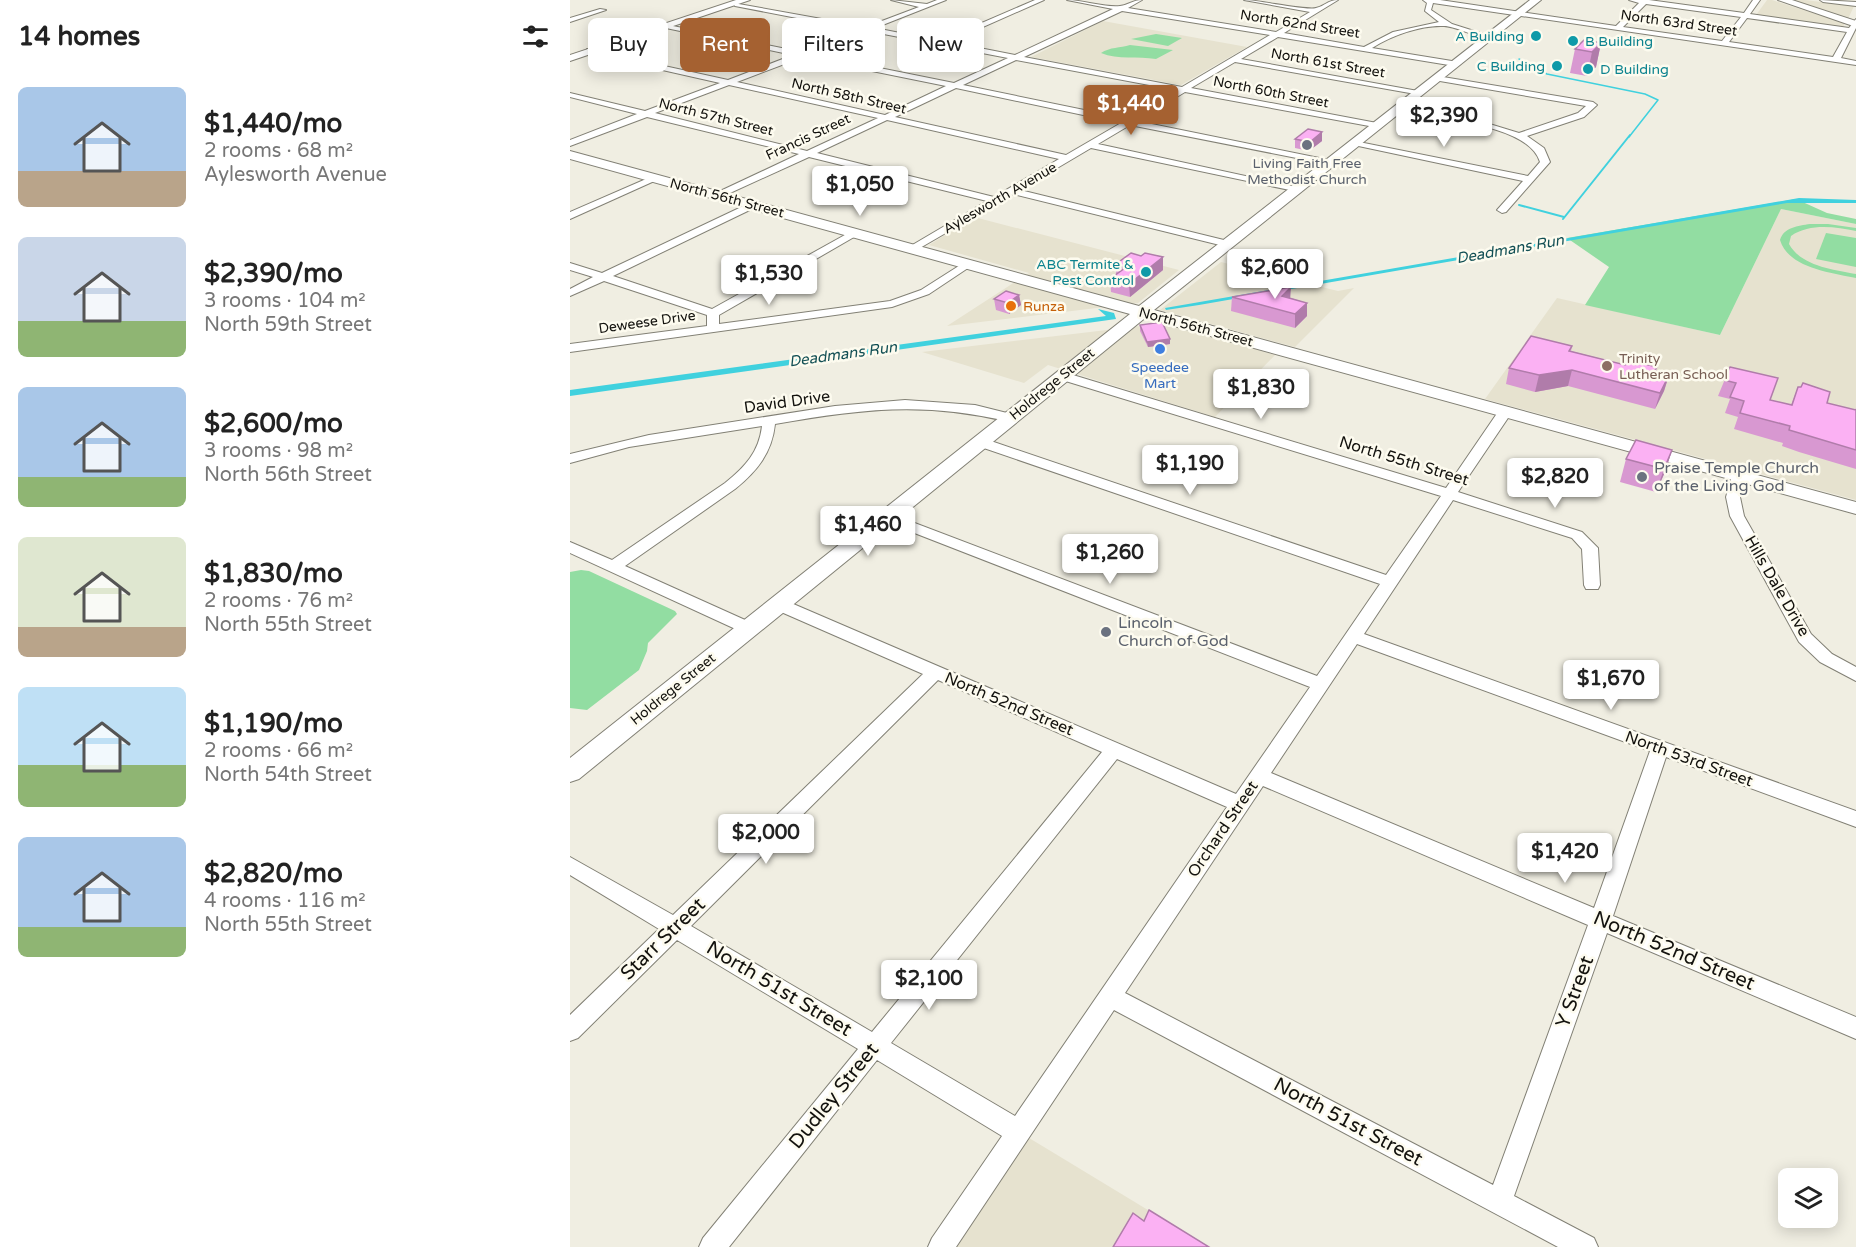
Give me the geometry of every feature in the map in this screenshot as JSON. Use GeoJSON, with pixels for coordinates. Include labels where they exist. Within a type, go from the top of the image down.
{"type":"FeatureCollection","features":[{"type":"Feature","properties":{"kind":"main road"},"geometry":{"type":"LineString","coordinates":[[668,25],[746,0]]}},
{"type":"Feature","properties":{"kind":"main road","name":"Holdrege Street"},"geometry":{"type":"LineString","coordinates":[[570,772],[1141,312],[1536,0]]}},
{"type":"Feature","properties":{"kind":"main road"},"geometry":{"type":"LineString","coordinates":[[1783,0],[1855,25]]}},
{"type":"Feature","properties":{"kind":"main road"},"geometry":{"type":"LineString","coordinates":[[570,58],[588,52]]}},
{"type":"Feature","properties":{"kind":"main road","name":"North 56th Street"},"geometry":{"type":"LineString","coordinates":[[570,154],[1856,508]]}},
{"type":"Feature","properties":{"kind":"street"},"geometry":{"type":"LineString","coordinates":[[894,0],[928,6]]}},
{"type":"Feature","properties":{"kind":"street"},"geometry":{"type":"LineString","coordinates":[[885,22],[943,0]]}},
{"type":"Feature","properties":{"kind":"street"},"geometry":{"type":"LineString","coordinates":[[984,24],[1041,0]]}},
{"type":"Feature","properties":{"kind":"street","name":"North 62nd Street"},"geometry":{"type":"LineString","coordinates":[[1070,0],[1455,64]]}},
{"type":"Feature","properties":{"kind":"street","name":"Francis Street"},"geometry":{"type":"LineString","coordinates":[[719,195],[1139,0]]}},
{"type":"Feature","properties":{"kind":"street"},"geometry":{"type":"LineString","coordinates":[[1247,0],[1317,11]]}},
{"type":"Feature","properties":{"kind":"street","name":"Aylesworth Avenue"},"geometry":{"type":"LineString","coordinates":[[913,249],[1335,0]]}},
{"type":"Feature","properties":{"kind":"street"},"geometry":{"type":"LineString","coordinates":[[1428,0],[1430,3],[1426,8],[1428,13],[1472,34],[1489,37]]}},
{"type":"Feature","properties":{"kind":"street","name":"North 63rd Street"},"geometry":{"type":"LineString","coordinates":[[1428,0],[1856,63]]}},
{"type":"Feature","properties":{"kind":"street"},"geometry":{"type":"LineString","coordinates":[[1632,0],[1745,16],[1855,25],[1836,60]]}},
{"type":"Feature","properties":{"kind":"street"},"geometry":{"type":"LineString","coordinates":[[1724,44],[1756,0]]}},
{"type":"Feature","properties":{"kind":"street"},"geometry":{"type":"LineString","coordinates":[[1823,0],[1856,4]]}},
{"type":"Feature","properties":{"kind":"street"},"geometry":{"type":"LineString","coordinates":[[1618,28],[1646,1]]}},
{"type":"Feature","properties":{"kind":"street","name":"North 60th Street"},"geometry":{"type":"LineString","coordinates":[[735,3],[812,18]]}},
{"type":"Feature","properties":{"kind":"street"},"geometry":{"type":"LineString","coordinates":[[570,20],[602,10]]}},
{"type":"Feature","properties":{"kind":"street"},"geometry":{"type":"LineString","coordinates":[[1365,49],[1395,32],[1449,23]]}},
{"type":"Feature","properties":{"kind":"street"},"geometry":{"type":"LineString","coordinates":[[668,26],[782,50]]}},
{"type":"Feature","properties":{"kind":"street","name":"North 60th Street"},"geometry":{"type":"LineString","coordinates":[[984,51],[1377,126]]}},
{"type":"Feature","properties":{"kind":"street","name":"North 61st Street"},"geometry":{"type":"LineString","coordinates":[[1234,60],[1418,93]]}},
{"type":"Feature","properties":{"kind":"street"},"geometry":{"type":"LineString","coordinates":[[570,143],[782,62]]}},
{"type":"Feature","properties":{"kind":"street","name":"North 58th Street"},"geometry":{"type":"LineString","coordinates":[[668,68],[1067,158]]}},
{"type":"Feature","properties":{"kind":"street"},"geometry":{"type":"LineString","coordinates":[[885,71],[1329,163]]}},
{"type":"Feature","properties":{"kind":"street"},"geometry":{"type":"LineString","coordinates":[[1437,78],[1593,105],[1581,115],[1521,135]]}},
{"type":"Feature","properties":{"kind":"street","name":"North 57th Street"},"geometry":{"type":"LineString","coordinates":[[570,95],[995,200]]}},
{"type":"Feature","properties":{"kind":"street"},"geometry":{"type":"LineString","coordinates":[[1398,109],[1493,127],[1521,135],[1539,146],[1546,156],[1544,165],[1502,210]]}},
{"type":"Feature","properties":{"kind":"street"},"geometry":{"type":"LineString","coordinates":[[1353,144],[1530,179]]}},
{"type":"Feature","properties":{"kind":"street"},"geometry":{"type":"LineString","coordinates":[[1090,145],[1296,190]]}},
{"type":"Feature","properties":{"kind":"street"},"geometry":{"type":"LineString","coordinates":[[570,216],[656,178]]}},
{"type":"Feature","properties":{"kind":"street"},"geometry":{"type":"LineString","coordinates":[[1011,191],[1228,244]]}},
{"type":"Feature","properties":{"kind":"street"},"geometry":{"type":"LineString","coordinates":[[570,293],[752,204]]}},
{"type":"Feature","properties":{"kind":"street"},"geometry":{"type":"LineString","coordinates":[[570,266],[712,313],[856,233]]}},
{"type":"Feature","properties":{"kind":"street","name":"Deweese Drive"},"geometry":{"type":"LineString","coordinates":[[570,348],[892,304],[925,292],[969,264]]}},
{"type":"Feature","properties":{"kind":"street"},"geometry":{"type":"LineString","coordinates":[[712,313],[712,328]]}},
{"type":"Feature","properties":{"kind":"street","name":"North 55th Street"},"geometry":{"type":"LineString","coordinates":[[1063,376],[1564,529],[1577,535],[1587,544],[1592,554],[1592,585]]}},
{"type":"Feature","properties":{"kind":"street","name":"David Drive"},"geometry":{"type":"LineString","coordinates":[[570,459],[632,442],[885,404],[914,402],[962,405],[1010,418]]}},
{"type":"Feature","properties":{"kind":"street","name":"Orchard Street"},"geometry":{"type":"LineString","coordinates":[[941,1247],[1505,412]]}},
{"type":"Feature","properties":{"kind":"street"},"geometry":{"type":"LineString","coordinates":[[613,567],[748,471],[765,448],[769,421]]}},
{"type":"Feature","properties":{"kind":"street"},"geometry":{"type":"LineString","coordinates":[[980,442],[1390,582]]}},
{"type":"Feature","properties":{"kind":"street","name":"Hills Dale Drive"},"geometry":{"type":"LineString","coordinates":[[1739,476],[1733,497],[1738,518],[1799,631],[1826,658],[1856,675]]}},
{"type":"Feature","properties":{"kind":"street"},"geometry":{"type":"LineString","coordinates":[[886,517],[1321,684]]}},
{"type":"Feature","properties":{"kind":"street"},"geometry":{"type":"LineString","coordinates":[[570,547],[748,628]]}},
{"type":"Feature","properties":{"kind":"street","name":"North 52nd Street"},"geometry":{"type":"LineString","coordinates":[[778,604],[1240,804]]}},
{"type":"Feature","properties":{"kind":"street","name":"North 53rd Street"},"geometry":{"type":"LineString","coordinates":[[1353,636],[1856,819]]}},
{"type":"Feature","properties":{"kind":"street","name":"Starr Street"},"geometry":{"type":"LineString","coordinates":[[570,1030],[936,672]]}},
{"type":"Feature","properties":{"kind":"street","name":"Y Street"},"geometry":{"type":"LineString","coordinates":[[1499,1202],[1601,920],[1660,748]]}},
{"type":"Feature","properties":{"kind":"street","name":"Dudley Street"},"geometry":{"type":"LineString","coordinates":[[712,1247],[1114,750]]}},
{"type":"Feature","properties":{"kind":"street","name":"North 52nd Street"},"geometry":{"type":"LineString","coordinates":[[1259,776],[1856,1028]]}},
{"type":"Feature","properties":{"kind":"street","name":"North 51st Street"},"geometry":{"type":"LineString","coordinates":[[570,865],[1019,1132]]}},
{"type":"Feature","properties":{"kind":"street","name":"North 51st Street"},"geometry":{"type":"LineString","coordinates":[[1110,996],[1585,1247]]}},
{"type":"Feature","properties":{"kind":"shaded area"},"geometry":{"type":"Polygon","coordinates":[[[1767,0],[1845,23],[1843,27],[1756,15],[1767,0]]]}},
{"type":"Feature","properties":{"kind":"shaded area"},"geometry":{"type":"Polygon","coordinates":[[[1790,0],[1805,0],[1854,6],[1848,19],[1790,0]]]}},
{"type":"Feature","properties":{"kind":"shaded area"},"geometry":{"type":"Polygon","coordinates":[[[1103,21],[1247,47],[1181,85],[1031,57],[1103,21]]]}},
{"type":"Feature","properties":{"kind":"shaded area"},"geometry":{"type":"Polygon","coordinates":[[[1781,209],[1856,224],[1856,500],[1485,399],[1557,298],[1720,335],[1781,209]]]}},
{"type":"Feature","properties":{"kind":"shaded area"},"geometry":{"type":"Polygon","coordinates":[[[974,217],[1179,270],[1138,303],[947,326],[1029,273],[929,245],[974,217]]]}},
{"type":"Feature","properties":{"kind":"shaded area"},"geometry":{"type":"Polygon","coordinates":[[[1221,262],[1338,291],[1354,288],[1295,347],[1160,310],[1221,262]]]}},
{"type":"Feature","properties":{"kind":"shaded area"},"geometry":{"type":"Polygon","coordinates":[[[1166,323],[1275,355],[1215,417],[1048,365],[1024,383],[922,352],[1166,323]]]}},
{"type":"Feature","properties":{"kind":"shaded area"},"geometry":{"type":"Polygon","coordinates":[[[1019,1132],[1044,1147],[1209,1247],[941,1247],[1019,1132]]]}},
{"type":"Feature","properties":{"kind":"green space"},"geometry":{"type":"Polygon","coordinates":[[[1156,34],[1182,38],[1168,46],[1131,39],[1156,34]]]}},
{"type":"Feature","properties":{"kind":"green space"},"geometry":{"type":"Polygon","coordinates":[[[1130,45],[1173,50],[1156,59],[1101,53],[1130,45]]]}},
{"type":"Feature","properties":{"kind":"green space"},"geometry":{"type":"Polygon","coordinates":[[[1796,199],[1827,213],[1856,219],[1856,224],[1781,209],[1720,335],[1585,305],[1609,267],[1567,238],[1796,199]]]}},
{"type":"Feature","properties":{"kind":"green space"},"geometry":{"type":"Polygon","coordinates":[[[1810,224],[1856,228],[1856,231],[1831,227],[1806,229],[1791,236],[1789,244],[1801,257],[1810,262],[1828,269],[1856,274],[1856,278],[1812,268],[1792,257],[1785,249],[1780,240],[1785,232],[1810,224]]]}},
{"type":"Feature","properties":{"kind":"green space"},"geometry":{"type":"Polygon","coordinates":[[[1826,233],[1856,238],[1856,267],[1816,259],[1826,233]]]}},
{"type":"Feature","properties":{"kind":"green space"},"geometry":{"type":"Polygon","coordinates":[[[589,571],[675,611],[677,614],[648,643],[639,670],[587,710],[570,708],[570,572],[589,571]]]}},
{"type":"Feature","properties":{"kind":"water","name":"Deadmans Run"},"geometry":{"type":"Polygon","coordinates":[[[1799,198],[1856,200],[1856,203],[1787,203],[1199,305],[1166,310],[1165,308],[1799,198]]]}},
{"type":"Feature","properties":{"kind":"water","name":"Deadmans Run"},"geometry":{"type":"Polygon","coordinates":[[[1098,309],[1114,313],[1116,319],[570,396],[570,390],[1106,316],[1098,309]]]}},
{"type":"Feature","properties":{"kind":"building"},"geometry":{"type":"Polygon","coordinates":[[[1584,40],[1601,43],[1592,52],[1575,49],[1584,40]]]}},
{"type":"Feature","properties":{"kind":"building"},"geometry":{"type":"Polygon","coordinates":[[[1308,129],[1322,132],[1310,142],[1295,139],[1308,129]]]}},
{"type":"Feature","properties":{"kind":"building"},"geometry":{"type":"Polygon","coordinates":[[[1131,253],[1163,257],[1129,284],[1110,279],[1125,268],[1116,264],[1131,253]]]}},
{"type":"Feature","properties":{"kind":"building"},"geometry":{"type":"Polygon","coordinates":[[[1291,287],[1282,296],[1307,303],[1295,314],[1232,297],[1291,287]]]}},
{"type":"Feature","properties":{"kind":"building"},"geometry":{"type":"Polygon","coordinates":[[[1006,291],[1019,295],[1008,303],[994,299],[1006,291]]]}},
{"type":"Feature","properties":{"kind":"building"},"geometry":{"type":"Polygon","coordinates":[[[1162,322],[1170,339],[1147,342],[1140,325],[1162,322]]]}},
{"type":"Feature","properties":{"kind":"building"},"geometry":{"type":"Polygon","coordinates":[[[1531,336],[1572,346],[1569,351],[1625,365],[1628,360],[1657,367],[1655,370],[1669,375],[1660,393],[1572,370],[1539,375],[1509,368],[1531,336]]]}},
{"type":"Feature","properties":{"kind":"building"},"geometry":{"type":"Polygon","coordinates":[[[1730,367],[1778,378],[1770,400],[1792,405],[1798,387],[1801,387],[1803,383],[1830,392],[1827,403],[1856,410],[1856,450],[1789,430],[1790,426],[1740,413],[1744,401],[1730,397],[1736,383],[1724,380],[1730,367]]]}},
{"type":"Feature","properties":{"kind":"building"},"geometry":{"type":"Polygon","coordinates":[[[1636,440],[1672,450],[1664,469],[1626,459],[1636,440]]]}},
{"type":"Feature","properties":{"kind":"building"},"geometry":{"type":"Polygon","coordinates":[[[1149,1210],[1209,1247],[1113,1247],[1133,1213],[1144,1221],[1149,1210]]]}},
{"type":"Feature","properties":{"kind":"waterway"},"geometry":{"type":"LineString","coordinates":[[1519,59],[1547,74],[1645,94],[1658,100],[1629,137]]}},
{"type":"Feature","properties":{"kind":"waterway"},"geometry":{"type":"LineString","coordinates":[[1563,219],[1630,135]]}},
{"type":"Feature","properties":{"kind":"waterway"},"geometry":{"type":"LineString","coordinates":[[1519,205],[1564,217]]}},
{"type":"Feature","properties":{"kind":"place","name":"A Building"},"geometry":{"type":"Point","coordinates":[1536,36]}},
{"type":"Feature","properties":{"kind":"place","name":"B Building"},"geometry":{"type":"Point","coordinates":[1573,41]}},
{"type":"Feature","properties":{"kind":"place","name":"C Building"},"geometry":{"type":"Point","coordinates":[1557,66]}},
{"type":"Feature","properties":{"kind":"place","name":"D Building"},"geometry":{"type":"Point","coordinates":[1588,69]}},
{"type":"Feature","properties":{"kind":"place","name":"Living Faith Free Methodist Church"},"geometry":{"type":"Point","coordinates":[1307,145]}},
{"type":"Feature","properties":{"kind":"place","name":"ABC Termite & Pest Control"},"geometry":{"type":"Point","coordinates":[1146,272]}},
{"type":"Feature","properties":{"kind":"place","name":"Runza"},"geometry":{"type":"Point","coordinates":[1011,306]}},
{"type":"Feature","properties":{"kind":"place","name":"Speedee Mart"},"geometry":{"type":"Point","coordinates":[1160,349]}},
{"type":"Feature","properties":{"kind":"place","name":"Trinity Lutheran School"},"geometry":{"type":"Point","coordinates":[1607,366]}},
{"type":"Feature","properties":{"kind":"place","name":"Praise Temple Church of the Living God"},"geometry":{"type":"Point","coordinates":[1642,477]}},
{"type":"Feature","properties":{"kind":"place","name":"Lincoln Church of God"},"geometry":{"type":"Point","coordinates":[1106,632]}}]}
